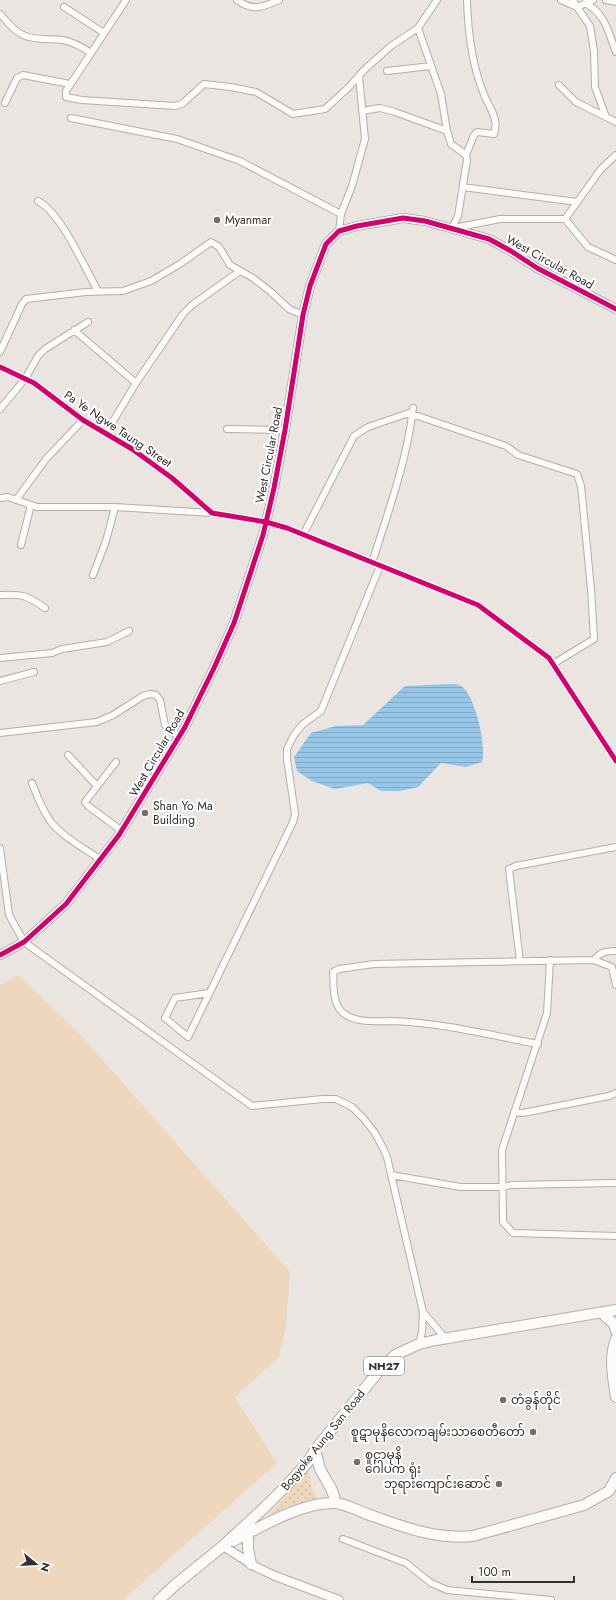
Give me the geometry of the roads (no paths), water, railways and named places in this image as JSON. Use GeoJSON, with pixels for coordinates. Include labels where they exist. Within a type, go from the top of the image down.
{"type":"FeatureCollection","features":[{"type":"Feature","properties":{"kind":"highway","name":"Bogyoke Aung San Road"},"geometry":{"type":"LineString","coordinates":[[159,1600],[222,1546],[288,1485],[308,1462],[315,1450],[378,1372],[395,1355],[419,1344],[445,1338],[616,1310]]}},
{"type":"Feature","properties":{"kind":"highway"},"geometry":{"type":"LineString","coordinates":[[602,1312],[614,1324],[616,1331]]}},
{"type":"Feature","properties":{"kind":"highway"},"geometry":{"type":"LineString","coordinates":[[616,1339],[613,1347],[612,1359],[616,1397]]}},
{"type":"Feature","properties":{"kind":"highway"},"geometry":{"type":"LineString","coordinates":[[315,1450],[320,1468],[329,1484],[334,1503]]}},
{"type":"Feature","properties":{"kind":"highway","name":"Bogyoke Aung San Road"},"geometry":{"type":"LineString","coordinates":[[222,1546],[269,1523],[315,1505],[334,1503],[429,1534],[461,1537],[490,1532],[584,1505],[609,1491],[616,1478]]}},
{"type":"Feature","properties":{"kind":"highway"},"geometry":{"type":"LineString","coordinates":[[248,1534],[248,1550],[251,1564]]}},
{"type":"Feature","properties":{"kind":"street"},"geometry":{"type":"LineString","coordinates":[[126,0],[70,84],[66,91],[66,97],[175,106],[182,104],[204,84],[256,92],[293,114],[325,109],[391,46],[418,28],[437,0]]}},
{"type":"Feature","properties":{"kind":"street"},"geometry":{"type":"LineString","coordinates":[[236,0],[253,8],[262,8],[279,0]]}},
{"type":"Feature","properties":{"kind":"street"},"geometry":{"type":"LineString","coordinates":[[452,228],[458,216],[464,187],[467,160],[466,155],[474,135],[478,132],[494,134],[496,120],[480,83],[474,60],[467,0]]}},
{"type":"Feature","properties":{"kind":"street"},"geometry":{"type":"LineString","coordinates":[[561,0],[577,7]]}},
{"type":"Feature","properties":{"kind":"street"},"geometry":{"type":"LineString","coordinates":[[573,0],[590,26],[594,51],[596,87],[606,118]]}},
{"type":"Feature","properties":{"kind":"street"},"geometry":{"type":"LineString","coordinates":[[577,7],[593,0]]}},
{"type":"Feature","properties":{"kind":"street"},"geometry":{"type":"LineString","coordinates":[[606,0],[616,2]]}},
{"type":"Feature","properties":{"kind":"street"},"geometry":{"type":"LineString","coordinates":[[585,3],[600,15],[611,34],[616,52]]}},
{"type":"Feature","properties":{"kind":"street"},"geometry":{"type":"LineString","coordinates":[[64,7],[104,33]]}},
{"type":"Feature","properties":{"kind":"street"},"geometry":{"type":"LineString","coordinates":[[0,14],[11,28],[23,35],[34,38],[64,40],[78,44],[91,53]]}},
{"type":"Feature","properties":{"kind":"street"},"geometry":{"type":"LineString","coordinates":[[418,28],[441,94],[447,131],[451,144],[466,155]]}},
{"type":"Feature","properties":{"kind":"street"},"geometry":{"type":"LineString","coordinates":[[387,71],[431,66]]}},
{"type":"Feature","properties":{"kind":"street"},"geometry":{"type":"LineString","coordinates":[[5,103],[16,78],[23,75],[70,84]]}},
{"type":"Feature","properties":{"kind":"street"},"geometry":{"type":"LineString","coordinates":[[340,231],[341,214],[352,186],[365,139],[359,76]]}},
{"type":"Feature","properties":{"kind":"street"},"geometry":{"type":"LineString","coordinates":[[559,85],[576,102],[616,122]]}},
{"type":"Feature","properties":{"kind":"street"},"geometry":{"type":"LineString","coordinates":[[362,111],[380,108],[447,131]]}},
{"type":"Feature","properties":{"kind":"street"},"geometry":{"type":"LineString","coordinates":[[70,118],[177,139],[198,146],[240,161],[341,214]]}},
{"type":"Feature","properties":{"kind":"street"},"geometry":{"type":"LineString","coordinates":[[565,219],[601,169],[616,155]]}},
{"type":"Feature","properties":{"kind":"street"},"geometry":{"type":"LineString","coordinates":[[464,187],[578,202]]}},
{"type":"Feature","properties":{"kind":"street"},"geometry":{"type":"LineString","coordinates":[[38,201],[52,212],[69,238],[98,291]]}},
{"type":"Feature","properties":{"kind":"street","name":"West Circular Road"},"geometry":{"type":"LineString","coordinates":[[1,953],[24,942],[66,904],[101,860],[122,831],[179,736],[211,674],[234,623],[254,564],[266,522],[285,430],[303,314],[310,286],[326,244],[340,231],[364,224],[403,218],[426,222],[489,239],[512,251],[537,268],[616,309]]}},
{"type":"Feature","properties":{"kind":"street"},"geometry":{"type":"LineString","coordinates":[[452,228],[500,220],[565,219]]}},
{"type":"Feature","properties":{"kind":"street"},"geometry":{"type":"LineString","coordinates":[[565,219],[588,247],[616,260]]}},
{"type":"Feature","properties":{"kind":"street"},"geometry":{"type":"LineString","coordinates":[[0,352],[22,304],[26,299],[98,291],[123,291],[151,281],[180,264],[210,242],[219,247],[230,265],[256,280],[289,309],[303,314]]}},
{"type":"Feature","properties":{"kind":"street"},"geometry":{"type":"LineString","coordinates":[[106,432],[136,383],[183,314],[192,305],[240,271]]}},
{"type":"Feature","properties":{"kind":"street"},"geometry":{"type":"LineString","coordinates":[[0,409],[25,379],[38,356],[45,349],[88,322]]}},
{"type":"Feature","properties":{"kind":"street"},"geometry":{"type":"LineString","coordinates":[[74,330],[136,383]]}},
{"type":"Feature","properties":{"kind":"street","name":"Pa Ye Ngwe Taung Street"},"geometry":{"type":"LineString","coordinates":[[0,367],[34,383],[83,420],[106,432],[172,478],[212,513]]}},
{"type":"Feature","properties":{"kind":"street"},"geometry":{"type":"LineString","coordinates":[[302,535],[354,436],[368,427],[412,411],[506,446],[518,455],[577,474],[581,486],[591,589],[594,639],[553,664]]}},
{"type":"Feature","properties":{"kind":"street"},"geometry":{"type":"LineString","coordinates":[[372,563],[399,477],[411,425],[412,411]]}},
{"type":"Feature","properties":{"kind":"street"},"geometry":{"type":"LineString","coordinates":[[16,500],[46,459],[83,420]]}},
{"type":"Feature","properties":{"kind":"street"},"geometry":{"type":"LineString","coordinates":[[227,429],[285,430]]}},
{"type":"Feature","properties":{"kind":"street"},"geometry":{"type":"LineString","coordinates":[[0,498],[8,497],[37,507],[115,507],[212,513],[266,522],[478,605],[549,658],[616,762]]}},
{"type":"Feature","properties":{"kind":"street"},"geometry":{"type":"LineString","coordinates":[[21,545],[31,505]]}},
{"type":"Feature","properties":{"kind":"street"},"geometry":{"type":"LineString","coordinates":[[93,575],[106,541],[115,507]]}},
{"type":"Feature","properties":{"kind":"street"},"geometry":{"type":"LineString","coordinates":[[209,992],[175,998],[165,1018],[188,1037],[293,822],[295,814],[287,749],[294,734],[303,724],[320,712],[380,566]]}},
{"type":"Feature","properties":{"kind":"street"},"geometry":{"type":"LineString","coordinates":[[0,595],[28,597],[44,608]]}},
{"type":"Feature","properties":{"kind":"street"},"geometry":{"type":"LineString","coordinates":[[0,658],[52,653],[62,649],[107,642],[129,631]]}},
{"type":"Feature","properties":{"kind":"street"},"geometry":{"type":"LineString","coordinates":[[0,681],[34,672]]}},
{"type":"Feature","properties":{"kind":"street"},"geometry":{"type":"LineString","coordinates":[[0,733],[97,722],[113,715],[143,696],[150,694],[156,695],[160,700],[165,725],[170,731],[179,736]]}},
{"type":"Feature","properties":{"kind":"street"},"geometry":{"type":"LineString","coordinates":[[68,755],[97,786]]}},
{"type":"Feature","properties":{"kind":"street"},"geometry":{"type":"LineString","coordinates":[[116,762],[85,802],[88,806],[122,831]]}},
{"type":"Feature","properties":{"kind":"street"},"geometry":{"type":"LineString","coordinates":[[32,783],[40,803],[52,822],[62,833],[101,860]]}},
{"type":"Feature","properties":{"kind":"street"},"geometry":{"type":"LineString","coordinates":[[520,961],[509,869],[516,866],[616,847]]}},
{"type":"Feature","properties":{"kind":"street"},"geometry":{"type":"LineString","coordinates":[[0,848],[9,915],[24,942],[252,1106],[259,1107],[323,1099],[336,1099],[345,1102],[364,1119],[375,1133],[383,1148],[391,1175],[423,1312],[422,1332],[419,1344]]}},
{"type":"Feature","properties":{"kind":"street"},"geometry":{"type":"LineString","coordinates":[[594,960],[599,954],[616,950]]}},
{"type":"Feature","properties":{"kind":"street"},"geometry":{"type":"LineString","coordinates":[[550,960],[548,1013],[502,1150],[503,1222],[513,1233],[616,1236]]}},
{"type":"Feature","properties":{"kind":"street"},"geometry":{"type":"LineString","coordinates":[[538,1044],[432,1024],[392,1021],[372,1022],[349,1016],[341,1011],[335,1002],[334,972],[339,969],[374,964],[594,960],[612,967],[616,985]]}},
{"type":"Feature","properties":{"kind":"street"},"geometry":{"type":"LineString","coordinates":[[514,1112],[531,1111],[609,1096],[616,1093]]}},
{"type":"Feature","properties":{"kind":"street"},"geometry":{"type":"LineString","coordinates":[[391,1175],[461,1187],[616,1183]]}},
{"type":"Feature","properties":{"kind":"street"},"geometry":{"type":"LineString","coordinates":[[423,1312],[445,1338]]}},
{"type":"Feature","properties":{"kind":"street"},"geometry":{"type":"LineString","coordinates":[[343,1539],[406,1563],[431,1583],[447,1590],[551,1600]]}},
{"type":"Feature","properties":{"kind":"street"},"geometry":{"type":"LineString","coordinates":[[222,1546],[251,1564],[275,1576],[339,1600]]}},
{"type":"Feature","properties":{"kind":"water"},"geometry":{"type":"Polygon","coordinates":[[[457,684],[461,686],[471,699],[479,722],[483,745],[482,762],[466,767],[441,763],[418,787],[400,791],[381,791],[368,783],[335,789],[312,781],[297,771],[294,757],[311,733],[336,726],[363,725],[405,686],[457,684]]]}},
{"type":"Feature","properties":{"kind":"place","name":"Myanmar"},"geometry":{"type":"Point","coordinates":[217,220]}},
{"type":"Feature","properties":{"kind":"place","name":"Shan Yo Ma Building"},"geometry":{"type":"Point","coordinates":[145,813]}},
{"type":"Feature","properties":{"kind":"place","name":"တံခွန်တိုင်"},"geometry":{"type":"Point","coordinates":[503,1400]}},
{"type":"Feature","properties":{"kind":"place","name":"စူဋာမုနိလောကချမ်းသာစေတီတော်"},"geometry":{"type":"Point","coordinates":[533,1432]}},
{"type":"Feature","properties":{"kind":"place","name":"စူဠာမုနိ ဂေါပက ရုံး"},"geometry":{"type":"Point","coordinates":[357,1462]}},
{"type":"Feature","properties":{"kind":"place","name":"ဘုရားကျောင်းဆောင်"},"geometry":{"type":"Point","coordinates":[499,1484]}}]}
